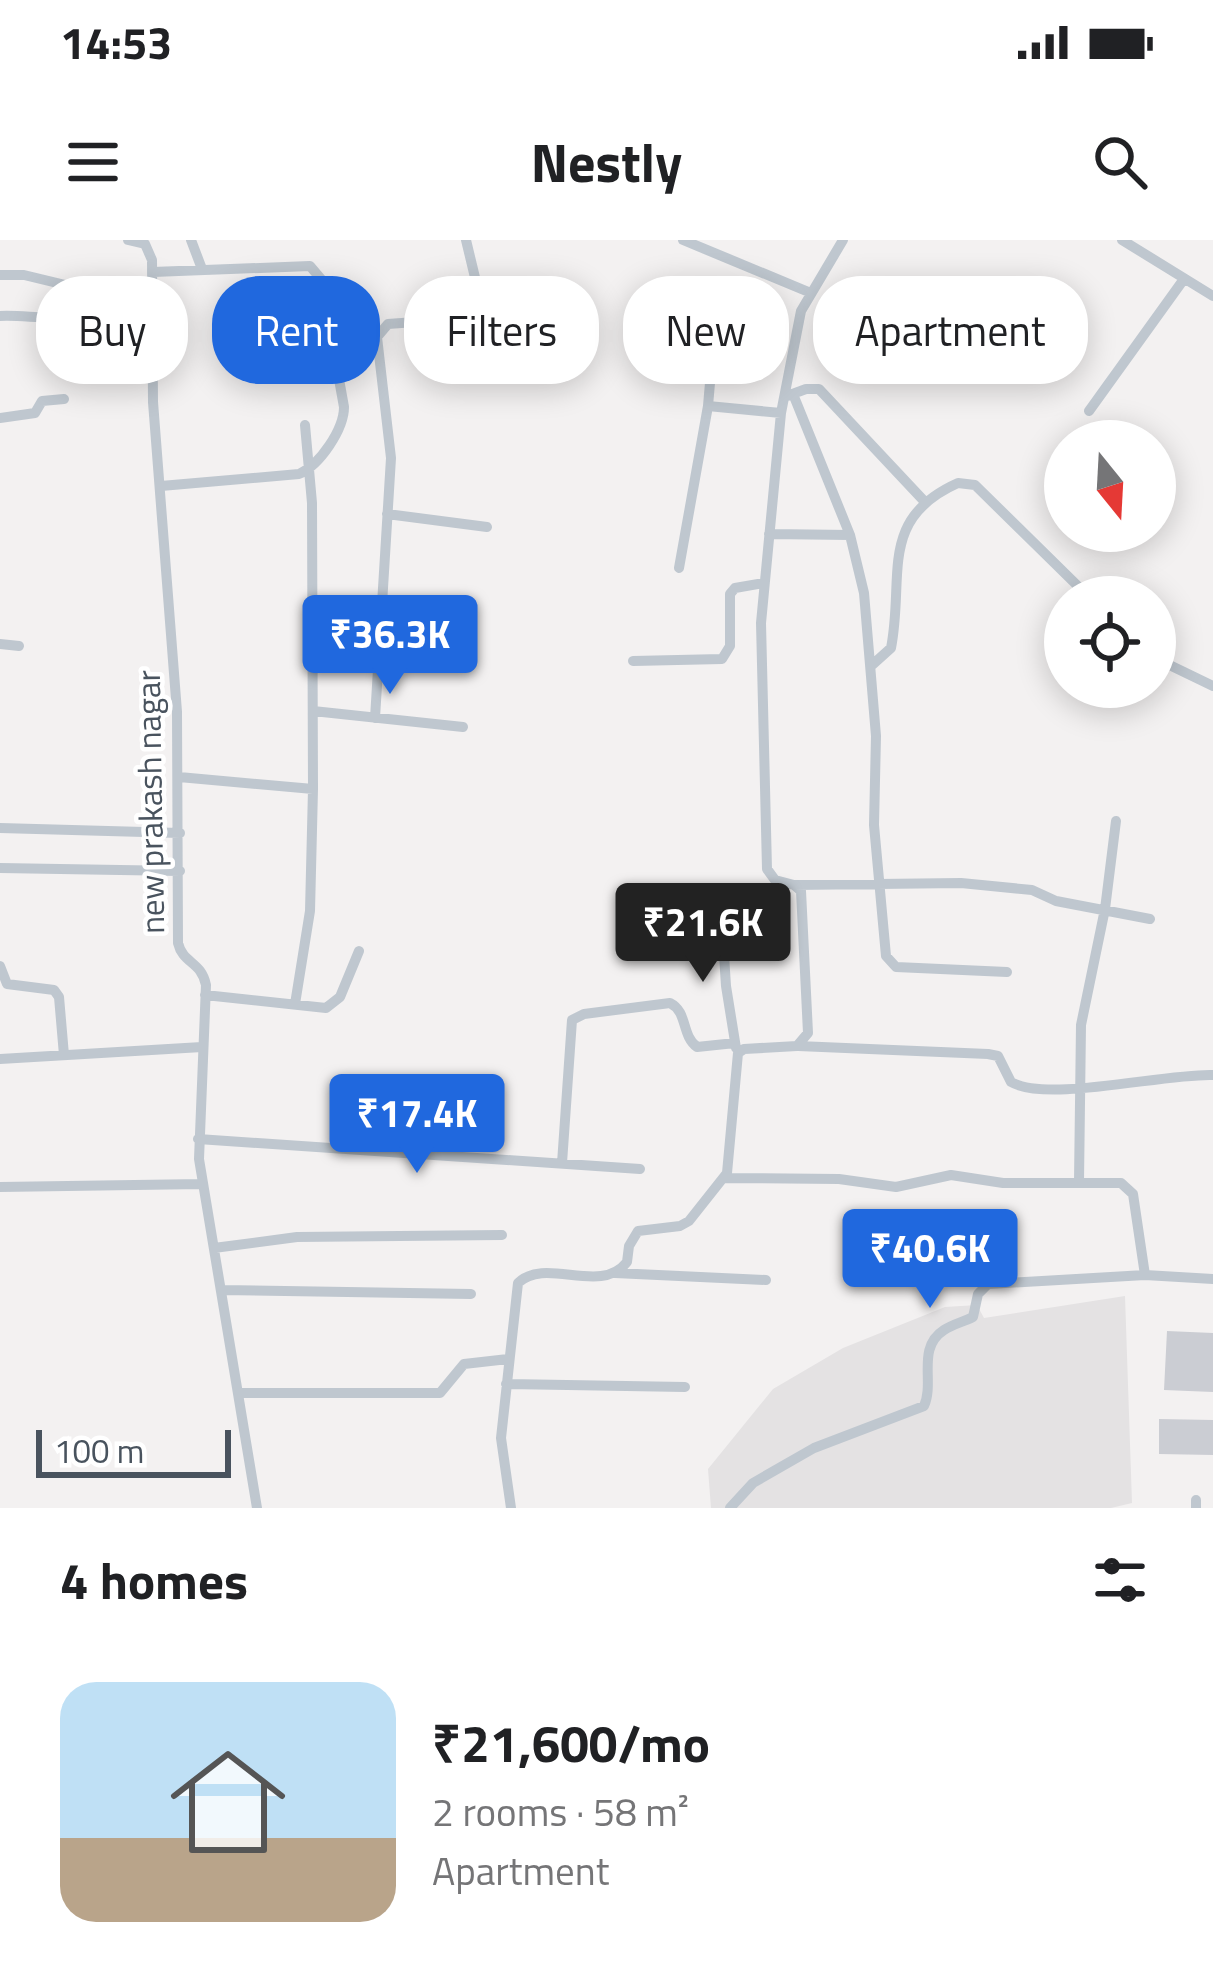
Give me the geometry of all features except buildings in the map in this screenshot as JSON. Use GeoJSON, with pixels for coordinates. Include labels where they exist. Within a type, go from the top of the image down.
{"type":"FeatureCollection","features":[{"type":"Feature","properties":{"kind":"street"},"geometry":{"type":"LineString","coordinates":[[128,240],[150,249],[153,272],[304,264],[317,271],[344,419],[309,470],[161,486]]}},
{"type":"Feature","properties":{"kind":"street"},"geometry":{"type":"LineString","coordinates":[[191,240],[202,269]]}},
{"type":"Feature","properties":{"kind":"street"},"geometry":{"type":"LineString","coordinates":[[375,718],[391,458],[377,337],[388,324],[455,319],[474,311],[478,290],[466,240]]}},
{"type":"Feature","properties":{"kind":"street"},"geometry":{"type":"LineString","coordinates":[[683,240],[709,245],[811,293]]}},
{"type":"Feature","properties":{"kind":"street"},"geometry":{"type":"LineString","coordinates":[[843,240],[798,321],[788,396],[781,413],[760,640],[767,869],[775,880],[794,885],[961,883],[1032,890],[1056,901],[1150,919]]}},
{"type":"Feature","properties":{"kind":"street"},"geometry":{"type":"LineString","coordinates":[[1122,240],[1213,296]]}},
{"type":"Feature","properties":{"kind":"street","name":"new prakash nagar"},"geometry":{"type":"LineString","coordinates":[[153,272],[153,276]]}},
{"type":"Feature","properties":{"kind":"street"},"geometry":{"type":"LineString","coordinates":[[0,274],[36,279]]}},
{"type":"Feature","properties":{"kind":"street"},"geometry":{"type":"LineString","coordinates":[[1089,411],[1184,278]]}},
{"type":"Feature","properties":{"kind":"street"},"geometry":{"type":"LineString","coordinates":[[0,316],[36,319]]}},
{"type":"Feature","properties":{"kind":"street","name":"new prakash nagar"},"geometry":{"type":"LineString","coordinates":[[153,384],[179,777],[178,943],[180,953],[203,971],[206,995]]}},
{"type":"Feature","properties":{"kind":"street"},"geometry":{"type":"LineString","coordinates":[[679,568],[710,384]]}},
{"type":"Feature","properties":{"kind":"street"},"geometry":{"type":"LineString","coordinates":[[788,396],[820,389],[925,502]]}},
{"type":"Feature","properties":{"kind":"street"},"geometry":{"type":"LineString","coordinates":[[788,396],[850,535],[864,593],[876,736],[874,825],[890,963],[1007,972]]}},
{"type":"Feature","properties":{"kind":"street"},"geometry":{"type":"LineString","coordinates":[[0,418],[34,413],[42,401],[64,399]]}},
{"type":"Feature","properties":{"kind":"street"},"geometry":{"type":"LineString","coordinates":[[708,406],[781,413]]}},
{"type":"Feature","properties":{"kind":"street"},"geometry":{"type":"LineString","coordinates":[[295,1004],[310,911],[313,789],[309,470],[304,425]]}},
{"type":"Feature","properties":{"kind":"street"},"geometry":{"type":"LineString","coordinates":[[871,665],[890,648],[901,543],[911,513],[958,483],[975,485],[1068,576]]}},
{"type":"Feature","properties":{"kind":"street"},"geometry":{"type":"LineString","coordinates":[[387,514],[487,526]]}},
{"type":"Feature","properties":{"kind":"street"},"geometry":{"type":"LineString","coordinates":[[769,534],[850,535]]}},
{"type":"Feature","properties":{"kind":"street"},"geometry":{"type":"LineString","coordinates":[[634,661],[722,659],[730,646],[730,594],[743,585],[764,583]]}},
{"type":"Feature","properties":{"kind":"street"},"geometry":{"type":"LineString","coordinates":[[0,644],[19,646]]}},
{"type":"Feature","properties":{"kind":"street"},"geometry":{"type":"LineString","coordinates":[[1176,668],[1213,686]]}},
{"type":"Feature","properties":{"kind":"street"},"geometry":{"type":"LineString","coordinates":[[313,711],[463,727]]}},
{"type":"Feature","properties":{"kind":"street"},"geometry":{"type":"LineString","coordinates":[[179,777],[313,789]]}},
{"type":"Feature","properties":{"kind":"street"},"geometry":{"type":"LineString","coordinates":[[1079,1181],[1083,1012],[1105,909],[1116,821]]}},
{"type":"Feature","properties":{"kind":"street"},"geometry":{"type":"LineString","coordinates":[[0,828],[180,833]]}},
{"type":"Feature","properties":{"kind":"street"},"geometry":{"type":"LineString","coordinates":[[0,868],[180,871]]}},
{"type":"Feature","properties":{"kind":"street"},"geometry":{"type":"LineString","coordinates":[[794,885],[802,900],[809,1023],[803,1042],[796,1046]]}},
{"type":"Feature","properties":{"kind":"street"},"geometry":{"type":"LineString","coordinates":[[615,1273],[627,1262],[633,1236],[645,1229],[666,1229],[689,1221],[724,1178],[730,1163],[736,1048],[726,986],[722,908]]}},
{"type":"Feature","properties":{"kind":"street"},"geometry":{"type":"LineString","coordinates":[[257,1508],[202,1184],[198,1139],[206,995],[316,1008],[336,1004],[359,952]]}},
{"type":"Feature","properties":{"kind":"street"},"geometry":{"type":"LineString","coordinates":[[0,965],[7,984],[54,990],[64,1055]]}},
{"type":"Feature","properties":{"kind":"street"},"geometry":{"type":"LineString","coordinates":[[562,1163],[572,1020],[584,1014],[670,1003],[682,1014],[686,1035],[697,1047],[988,1054],[998,1056],[1015,1086],[1081,1087],[1213,1075]]}},
{"type":"Feature","properties":{"kind":"street"},"geometry":{"type":"LineString","coordinates":[[0,1059],[202,1047]]}},
{"type":"Feature","properties":{"kind":"street"},"geometry":{"type":"LineString","coordinates":[[198,1139],[640,1168]]}},
{"type":"Feature","properties":{"kind":"street"},"geometry":{"type":"LineString","coordinates":[[724,1178],[838,1179],[896,1187],[951,1175],[1003,1183],[1121,1183],[1130,1188],[1144,1275]]}},
{"type":"Feature","properties":{"kind":"street"},"geometry":{"type":"LineString","coordinates":[[0,1187],[202,1184]]}},
{"type":"Feature","properties":{"kind":"street"},"geometry":{"type":"LineString","coordinates":[[214,1248],[297,1237],[502,1235]]}},
{"type":"Feature","properties":{"kind":"street"},"geometry":{"type":"LineString","coordinates":[[511,1508],[501,1438],[515,1291],[522,1277],[615,1273],[766,1280]]}},
{"type":"Feature","properties":{"kind":"street"},"geometry":{"type":"LineString","coordinates":[[730,1508],[753,1484],[800,1456],[848,1432],[924,1406],[928,1399],[926,1361],[935,1339],[941,1331],[973,1316],[977,1294],[988,1284],[1144,1275],[1213,1279]]}},
{"type":"Feature","properties":{"kind":"street"},"geometry":{"type":"LineString","coordinates":[[221,1291],[471,1294]]}},
{"type":"Feature","properties":{"kind":"street"},"geometry":{"type":"LineString","coordinates":[[239,1393],[440,1393],[464,1364],[508,1359]]}},
{"type":"Feature","properties":{"kind":"street"},"geometry":{"type":"LineString","coordinates":[[506,1384],[686,1387]]}},
{"type":"Feature","properties":{"kind":"shaded area"},"geometry":{"type":"Polygon","coordinates":[[[1125,1296],[1132,1503],[1111,1508],[711,1508],[708,1469],[773,1389],[843,1348],[945,1307],[977,1305],[984,1318],[1125,1296]]]}}]}
